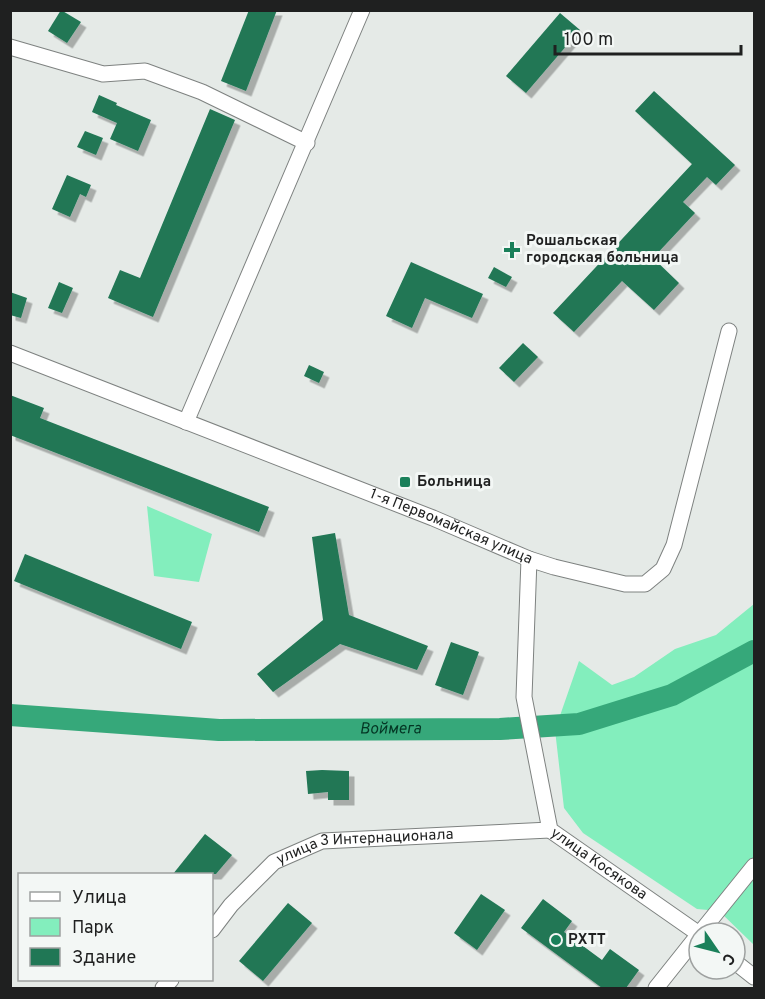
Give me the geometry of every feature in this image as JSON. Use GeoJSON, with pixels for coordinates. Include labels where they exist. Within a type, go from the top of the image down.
{"type":"FeatureCollection","features":[{"type":"Feature","properties":{"kind":"street"},"geometry":{"type":"LineString","coordinates":[[186,422],[362,10]]}},
{"type":"Feature","properties":{"kind":"street"},"geometry":{"type":"LineString","coordinates":[[10,47],[103,74],[145,71],[202,92],[307,143]]}},
{"type":"Feature","properties":{"kind":"street","name":"1-я Первомайская улица"},"geometry":{"type":"LineString","coordinates":[[10,353],[433,518],[529,559],[625,584],[645,584],[663,569],[674,545],[729,331]]}},
{"type":"Feature","properties":{"kind":"street","name":"улица Косякова"},"geometry":{"type":"LineString","coordinates":[[529,559],[524,697],[550,830],[687,926]]}},
{"type":"Feature","properties":{"kind":"street","name":"улица 3 Интернационала"},"geometry":{"type":"LineString","coordinates":[[213,929],[231,905],[274,862],[322,841],[550,830]]}},
{"type":"Feature","properties":{"kind":"street"},"geometry":{"type":"LineString","coordinates":[[710,921],[754,867]]}},
{"type":"Feature","properties":{"kind":"street"},"geometry":{"type":"LineString","coordinates":[[656,988],[687,949]]}},
{"type":"Feature","properties":{"kind":"green space"},"geometry":{"type":"Polygon","coordinates":[[[147,506],[212,534],[199,582],[154,576],[147,506]]]}},
{"type":"Feature","properties":{"kind":"green space"},"geometry":{"type":"Polygon","coordinates":[[[754,604],[754,945],[747,938],[747,921],[729,921],[719,911],[697,909],[583,833],[564,808],[555,730],[579,661],[612,685],[634,677],[675,649],[716,635],[754,604]]]}},
{"type":"Feature","properties":{"kind":"building"},"geometry":{"type":"Polygon","coordinates":[[[61,10],[81,22],[67,43],[48,31],[61,10]]]}},
{"type":"Feature","properties":{"kind":"building"},"geometry":{"type":"Polygon","coordinates":[[[249,10],[277,10],[246,91],[221,81],[249,10]]]}},
{"type":"Feature","properties":{"kind":"building"},"geometry":{"type":"Polygon","coordinates":[[[560,13],[580,30],[526,93],[506,76],[560,13]]]}},
{"type":"Feature","properties":{"kind":"building"},"geometry":{"type":"Polygon","coordinates":[[[654,91],[735,165],[716,185],[707,177],[683,202],[695,213],[653,258],[679,283],[654,310],[622,281],[574,332],[553,313],[692,164],[635,111],[654,91]]]}},
{"type":"Feature","properties":{"kind":"building"},"geometry":{"type":"Polygon","coordinates":[[[99,95],[151,120],[138,151],[110,139],[117,123],[92,112],[99,95]]]}},
{"type":"Feature","properties":{"kind":"building"},"geometry":{"type":"Polygon","coordinates":[[[210,109],[235,120],[153,317],[108,298],[120,270],[140,278],[210,109]]]}},
{"type":"Feature","properties":{"kind":"building"},"geometry":{"type":"Polygon","coordinates":[[[85,131],[103,138],[96,155],[77,147],[85,131]]]}},
{"type":"Feature","properties":{"kind":"building"},"geometry":{"type":"Polygon","coordinates":[[[67,175],[91,185],[86,197],[80,194],[70,217],[52,209],[67,175]]]}},
{"type":"Feature","properties":{"kind":"building"},"geometry":{"type":"Polygon","coordinates":[[[411,262],[483,294],[472,318],[425,298],[412,328],[386,316],[411,262]]]}},
{"type":"Feature","properties":{"kind":"building"},"geometry":{"type":"Polygon","coordinates":[[[494,267],[512,277],[506,287],[488,278],[494,267]]]}},
{"type":"Feature","properties":{"kind":"building"},"geometry":{"type":"Polygon","coordinates":[[[59,282],[73,288],[62,313],[48,308],[59,282]]]}},
{"type":"Feature","properties":{"kind":"building"},"geometry":{"type":"Polygon","coordinates":[[[10,292],[27,298],[21,318],[10,315],[10,292]]]}},
{"type":"Feature","properties":{"kind":"building"},"geometry":{"type":"Polygon","coordinates":[[[523,343],[538,357],[514,382],[499,368],[523,343]]]}},
{"type":"Feature","properties":{"kind":"building"},"geometry":{"type":"Polygon","coordinates":[[[309,365],[324,372],[319,383],[304,376],[309,365]]]}},
{"type":"Feature","properties":{"kind":"building"},"geometry":{"type":"Polygon","coordinates":[[[10,395],[44,408],[40,418],[269,507],[259,532],[10,435],[10,395]]]}},
{"type":"Feature","properties":{"kind":"building"},"geometry":{"type":"Polygon","coordinates":[[[335,533],[349,615],[428,646],[417,670],[340,644],[273,692],[257,674],[323,620],[312,537],[335,533]]]}},
{"type":"Feature","properties":{"kind":"building"},"geometry":{"type":"Polygon","coordinates":[[[25,554],[192,622],[181,649],[14,581],[25,554]]]}},
{"type":"Feature","properties":{"kind":"building"},"geometry":{"type":"Polygon","coordinates":[[[451,642],[479,652],[463,695],[435,685],[451,642]]]}},
{"type":"Feature","properties":{"kind":"building"},"geometry":{"type":"Polygon","coordinates":[[[306,771],[349,771],[349,800],[328,800],[328,792],[308,794],[306,771]]]}},
{"type":"Feature","properties":{"kind":"building"},"geometry":{"type":"Polygon","coordinates":[[[205,834],[232,855],[216,874],[174,873],[205,834]]]}},
{"type":"Feature","properties":{"kind":"building"},"geometry":{"type":"Polygon","coordinates":[[[481,894],[505,910],[477,950],[454,933],[481,894]]]}},
{"type":"Feature","properties":{"kind":"building","name":"РХТТ"},"geometry":{"type":"Polygon","coordinates":[[[543,899],[572,921],[564,932],[602,960],[610,949],[639,970],[626,988],[602,988],[521,928],[543,899]]]}},
{"type":"Feature","properties":{"kind":"building"},"geometry":{"type":"Polygon","coordinates":[[[288,903],[312,923],[263,981],[239,961],[288,903]]]}},
{"type":"Feature","properties":{"kind":"waterway","name":"Воймега"},"geometry":{"type":"LineString","coordinates":[[10,715],[219,730],[500,729],[579,724],[672,695],[754,651]]}},
{"type":"Feature","properties":{"kind":"place","name":"Рошальская городская больница"},"geometry":{"type":"Point","coordinates":[512,250]}},
{"type":"Feature","properties":{"kind":"place","name":"Больница"},"geometry":{"type":"Point","coordinates":[405,482]}},
{"type":"Feature","properties":{"kind":"place","name":"РХТТ"},"geometry":{"type":"Point","coordinates":[556,940]}}]}
